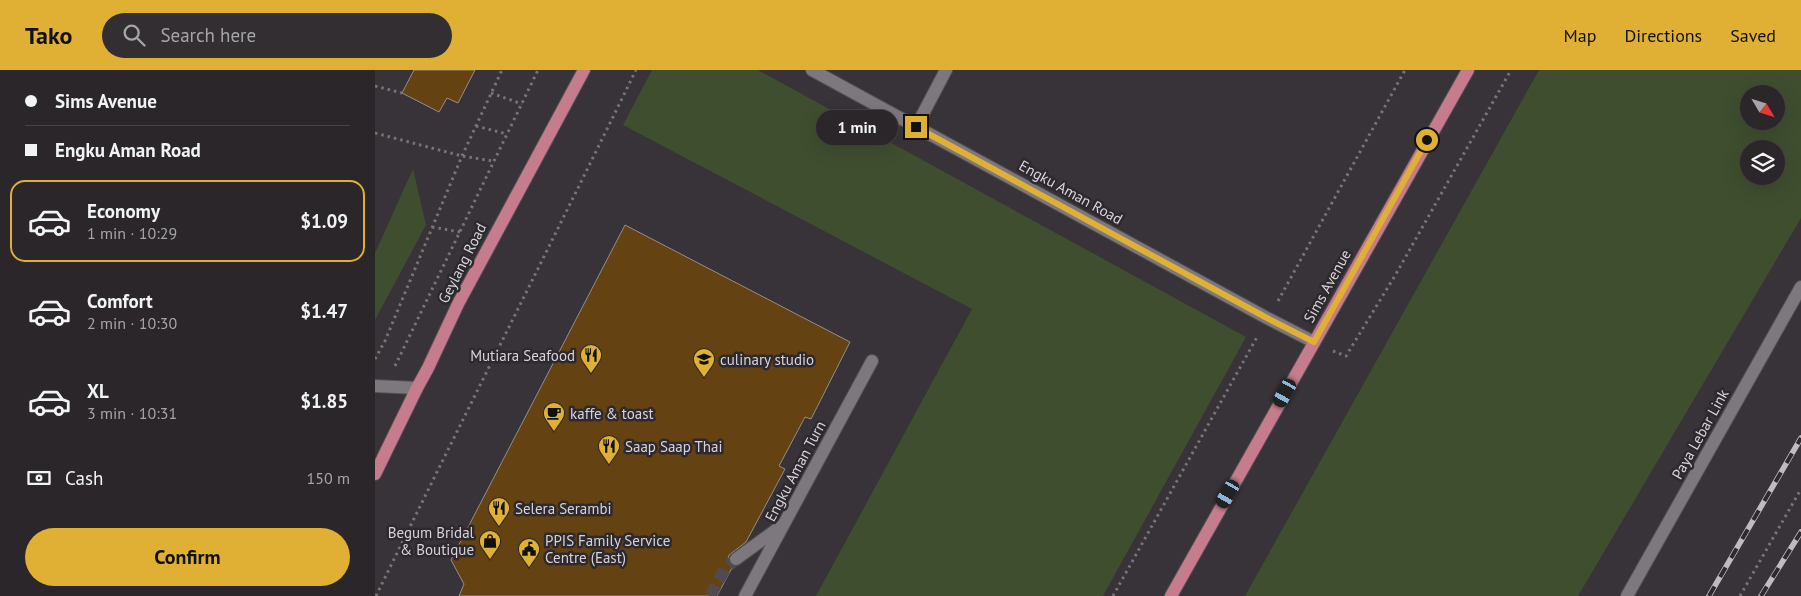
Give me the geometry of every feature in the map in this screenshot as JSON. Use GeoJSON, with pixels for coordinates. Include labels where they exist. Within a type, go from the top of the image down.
{"type":"FeatureCollection","features":[{"type":"Feature","properties":{"kind":"main road","name":"Geylang Road"},"geometry":{"type":"LineString","coordinates":[[375,474],[462,296],[584,70]]}},
{"type":"Feature","properties":{"kind":"main road","name":"Sims Avenue"},"geometry":{"type":"LineString","coordinates":[[1171,596],[1468,70]]}},
{"type":"Feature","properties":{"kind":"street","name":"Engku Aman Road"},"geometry":{"type":"LineString","coordinates":[[812,70],[1314,342]]}},
{"type":"Feature","properties":{"kind":"street"},"geometry":{"type":"LineString","coordinates":[[916,127],[946,70]]}},
{"type":"Feature","properties":{"kind":"street","name":"Paya Lebar Link"},"geometry":{"type":"LineString","coordinates":[[1627,596],[1801,288]]}},
{"type":"Feature","properties":{"kind":"street","name":"Engku Aman Turn"},"geometry":{"type":"LineString","coordinates":[[745,596],[872,361]]}},
{"type":"Feature","properties":{"kind":"street"},"geometry":{"type":"LineString","coordinates":[[375,386],[417,388]]}},
{"type":"Feature","properties":{"kind":"street"},"geometry":{"type":"LineString","coordinates":[[736,559],[784,524]]}},
{"type":"Feature","properties":{"kind":"path"},"geometry":{"type":"LineString","coordinates":[[375,358],[385,341],[462,156],[501,70]]}},
{"type":"Feature","properties":{"kind":"path"},"geometry":{"type":"LineString","coordinates":[[399,356],[539,70]]}},
{"type":"Feature","properties":{"kind":"path"},"geometry":{"type":"LineString","coordinates":[[376,596],[636,70]]}},
{"type":"Feature","properties":{"kind":"path"},"geometry":{"type":"LineString","coordinates":[[1314,342],[1346,356],[1396,274],[1511,70]]}},
{"type":"Feature","properties":{"kind":"path"},"geometry":{"type":"LineString","coordinates":[[375,86],[402,93]]}},
{"type":"Feature","properties":{"kind":"path"},"geometry":{"type":"LineString","coordinates":[[491,93],[522,104]]}},
{"type":"Feature","properties":{"kind":"path"},"geometry":{"type":"LineString","coordinates":[[476,126],[507,134]]}},
{"type":"Feature","properties":{"kind":"path"},"geometry":{"type":"LineString","coordinates":[[375,133],[462,156],[494,162]]}},
{"type":"Feature","properties":{"kind":"path"},"geometry":{"type":"LineString","coordinates":[[432,227],[460,232]]}},
{"type":"Feature","properties":{"kind":"path"},"geometry":{"type":"LineString","coordinates":[[1739,596],[1801,489]]}},
{"type":"Feature","properties":{"kind":"green space"},"geometry":{"type":"Polygon","coordinates":[[[652,70],[758,70],[1246,337],[1103,596],[816,596],[972,309],[623,125],[652,70]]]}},
{"type":"Feature","properties":{"kind":"green space"},"geometry":{"type":"Polygon","coordinates":[[[1539,70],[1801,70],[1801,218],[1578,596],[1245,596],[1539,70]]]}},
{"type":"Feature","properties":{"kind":"green space"},"geometry":{"type":"Polygon","coordinates":[[[413,169],[426,225],[375,320],[375,253],[413,169]]]}},
{"type":"Feature","properties":{"kind":"building"},"geometry":{"type":"Polygon","coordinates":[[[414,70],[475,70],[458,103],[447,98],[439,112],[402,93],[414,70]]]}},
{"type":"Feature","properties":{"kind":"building"},"geometry":{"type":"Polygon","coordinates":[[[625,225],[850,342],[811,419],[805,417],[779,466],[785,469],[746,542],[729,555],[728,560],[733,566],[717,596],[459,596],[464,584],[451,560],[625,225]]]}},
{"type":"Feature","properties":{"kind":"tunnel"},"geometry":{"type":"LineString","coordinates":[[710,596],[725,569],[736,559]]}},
{"type":"Feature","properties":{"kind":"railway"},"geometry":{"type":"LineString","coordinates":[[1709,596],[1801,438]]}},
{"type":"Feature","properties":{"kind":"railway"},"geometry":{"type":"LineString","coordinates":[[1761,596],[1801,532]]}},
{"type":"Feature","properties":{"kind":"place","name":"Mutiara Seafood"},"geometry":{"type":"Point","coordinates":[591,374]}},
{"type":"Feature","properties":{"kind":"place","name":"culinary studio"},"geometry":{"type":"Point","coordinates":[704,378]}},
{"type":"Feature","properties":{"kind":"place","name":"kaffe & toast"},"geometry":{"type":"Point","coordinates":[554,432]}},
{"type":"Feature","properties":{"kind":"place","name":"Saap Saap Thai"},"geometry":{"type":"Point","coordinates":[609,465]}},
{"type":"Feature","properties":{"kind":"place","name":"Selera Serambi"},"geometry":{"type":"Point","coordinates":[499,527]}},
{"type":"Feature","properties":{"kind":"place","name":"Begum Bridal & Boutique"},"geometry":{"type":"Point","coordinates":[490,560]}},
{"type":"Feature","properties":{"kind":"place","name":"PPIS Family Service Centre (East)"},"geometry":{"type":"Point","coordinates":[529,568]}},
{"type":"Feature","properties":{"kind":"route"},"geometry":{"type":"LineString","coordinates":[[916,127],[1314,342],[1427,140]]}}]}
